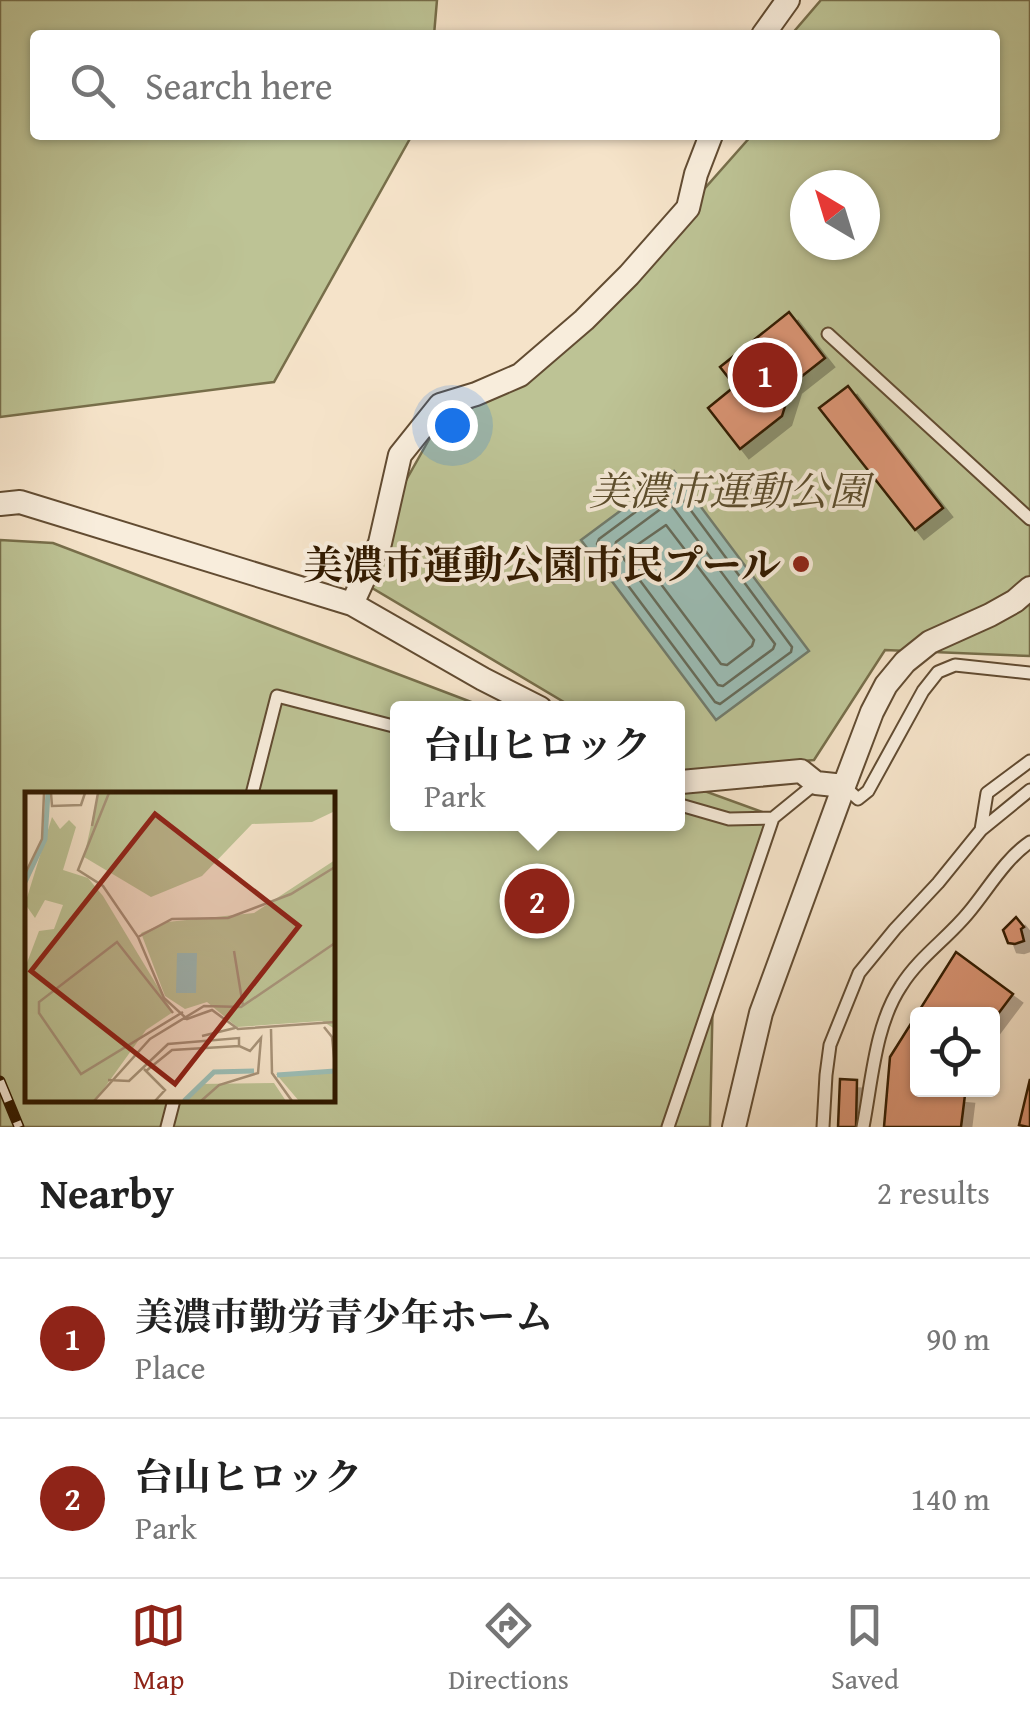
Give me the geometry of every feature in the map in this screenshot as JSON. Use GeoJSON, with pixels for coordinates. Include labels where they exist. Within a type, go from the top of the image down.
{"type":"FeatureCollection","features":[{"type":"Feature","properties":{"kind":"street"},"geometry":{"type":"LineString","coordinates":[[767,30],[788,0]]}},
{"type":"Feature","properties":{"kind":"street"},"geometry":{"type":"LineString","coordinates":[[352,604],[380,542],[400,455],[440,405],[520,375],[629,275],[688,208],[709,140]]}},
{"type":"Feature","properties":{"kind":"street"},"geometry":{"type":"LineString","coordinates":[[0,504],[20,502],[352,604],[526,701]]}},
{"type":"Feature","properties":{"kind":"street"},"geometry":{"type":"LineString","coordinates":[[734,1127],[761,1013],[872,712],[886,684],[930,642],[990,615],[1030,588]]}},
{"type":"Feature","properties":{"kind":"street"},"geometry":{"type":"LineString","coordinates":[[685,782],[801,771],[816,783],[844,786]]}},
{"type":"Feature","properties":{"kind":"lane"},"geometry":{"type":"LineString","coordinates":[[828,334],[1030,519]]}},
{"type":"Feature","properties":{"kind":"lane"},"geometry":{"type":"LineString","coordinates":[[844,786],[858,799],[868,791],[923,691],[938,672],[954,665],[1030,673]]}},
{"type":"Feature","properties":{"kind":"lane"},"geometry":{"type":"LineString","coordinates":[[253,792],[277,696],[390,725]]}},
{"type":"Feature","properties":{"kind":"lane"},"geometry":{"type":"LineString","coordinates":[[981,830],[987,793],[1030,761]]}},
{"type":"Feature","properties":{"kind":"lane"},"geometry":{"type":"LineString","coordinates":[[668,1127],[773,818],[816,783]]}},
{"type":"Feature","properties":{"kind":"lane"},"geometry":{"type":"LineString","coordinates":[[824,1127],[830,1044],[859,973],[981,830],[1030,790]]}},
{"type":"Feature","properties":{"kind":"lane"},"geometry":{"type":"LineString","coordinates":[[685,806],[728,819],[773,818]]}},
{"type":"Feature","properties":{"kind":"lane"},"geometry":{"type":"LineString","coordinates":[[863,1127],[877,1052],[899,988],[1030,842]]}},
{"type":"Feature","properties":{"kind":"lane"},"geometry":{"type":"LineString","coordinates":[[167,1127],[173,1102]]}},
{"type":"Feature","properties":{"kind":"green space"},"geometry":{"type":"Polygon","coordinates":[[[0,0],[437,0],[434,30],[30,30],[30,140],[409,140],[274,382],[0,417],[0,0]]]}},
{"type":"Feature","properties":{"kind":"green space","name":"美濃市運動公園"},"geometry":{"type":"Polygon","coordinates":[[[821,0],[1030,0],[1030,656],[885,650],[814,760],[685,772],[685,701],[562,701],[352,576],[431,436],[520,375],[598,309],[748,140],[1000,140],[1000,30],[795,30],[821,0]]]}},
{"type":"Feature","properties":{"kind":"green space"},"geometry":{"type":"Polygon","coordinates":[[[0,540],[53,543],[469,701],[390,701],[390,831],[685,831],[685,784],[768,814],[713,988],[710,1127],[0,1127],[0,540]]]}},
{"type":"Feature","properties":{"kind":"water"},"geometry":{"type":"Polygon","coordinates":[[[674,471],[809,651],[716,720],[581,540],[674,471]]]}},
{"type":"Feature","properties":{"kind":"building"},"geometry":{"type":"Polygon","coordinates":[[[789,312],[825,358],[792,384],[782,416],[740,449],[708,408],[735,386],[720,367],[789,312]]]}},
{"type":"Feature","properties":{"kind":"building"},"geometry":{"type":"Polygon","coordinates":[[[848,386],[943,508],[915,530],[819,408],[848,386]]]}},
{"type":"Feature","properties":{"kind":"building"},"geometry":{"type":"Polygon","coordinates":[[[1016,917],[1024,927],[1024,941],[1008,943],[1003,930],[1016,917]]]}},
{"type":"Feature","properties":{"kind":"building"},"geometry":{"type":"Polygon","coordinates":[[[956,952],[1013,994],[1000,1011],[1000,1007],[921,1007],[956,952]]]}},
{"type":"Feature","properties":{"kind":"building"},"geometry":{"type":"Polygon","coordinates":[[[910,1025],[910,1097],[965,1097],[961,1127],[884,1127],[890,1057],[910,1025]]]}},
{"type":"Feature","properties":{"kind":"building"},"geometry":{"type":"Polygon","coordinates":[[[840,1079],[857,1080],[856,1127],[838,1127],[840,1079]]]}},
{"type":"Feature","properties":{"kind":"building"},"geometry":{"type":"Polygon","coordinates":[[[1030,1079],[1030,1127],[1028,1127],[1019,1125],[1030,1079]]]}},
{"type":"Feature","properties":{"kind":"building"},"geometry":{"type":"Polygon","coordinates":[[[1030,1079],[1030,1127],[1028,1127],[1019,1125],[1030,1079]]]}},
{"type":"Feature","properties":{"kind":"railway"},"geometry":{"type":"LineString","coordinates":[[0,1081],[19,1127]]}},
{"type":"Feature","properties":{"kind":"place","name":"美濃市勤労青少年ホーム"},"geometry":{"type":"Point","coordinates":[765,375]}},
{"type":"Feature","properties":{"kind":"place","name":"美濃市運動公園市民プール"},"geometry":{"type":"Point","coordinates":[801,564]}},
{"type":"Feature","properties":{"kind":"place","name":"台山ヒロック"},"geometry":{"type":"Point","coordinates":[537,901]}}]}
